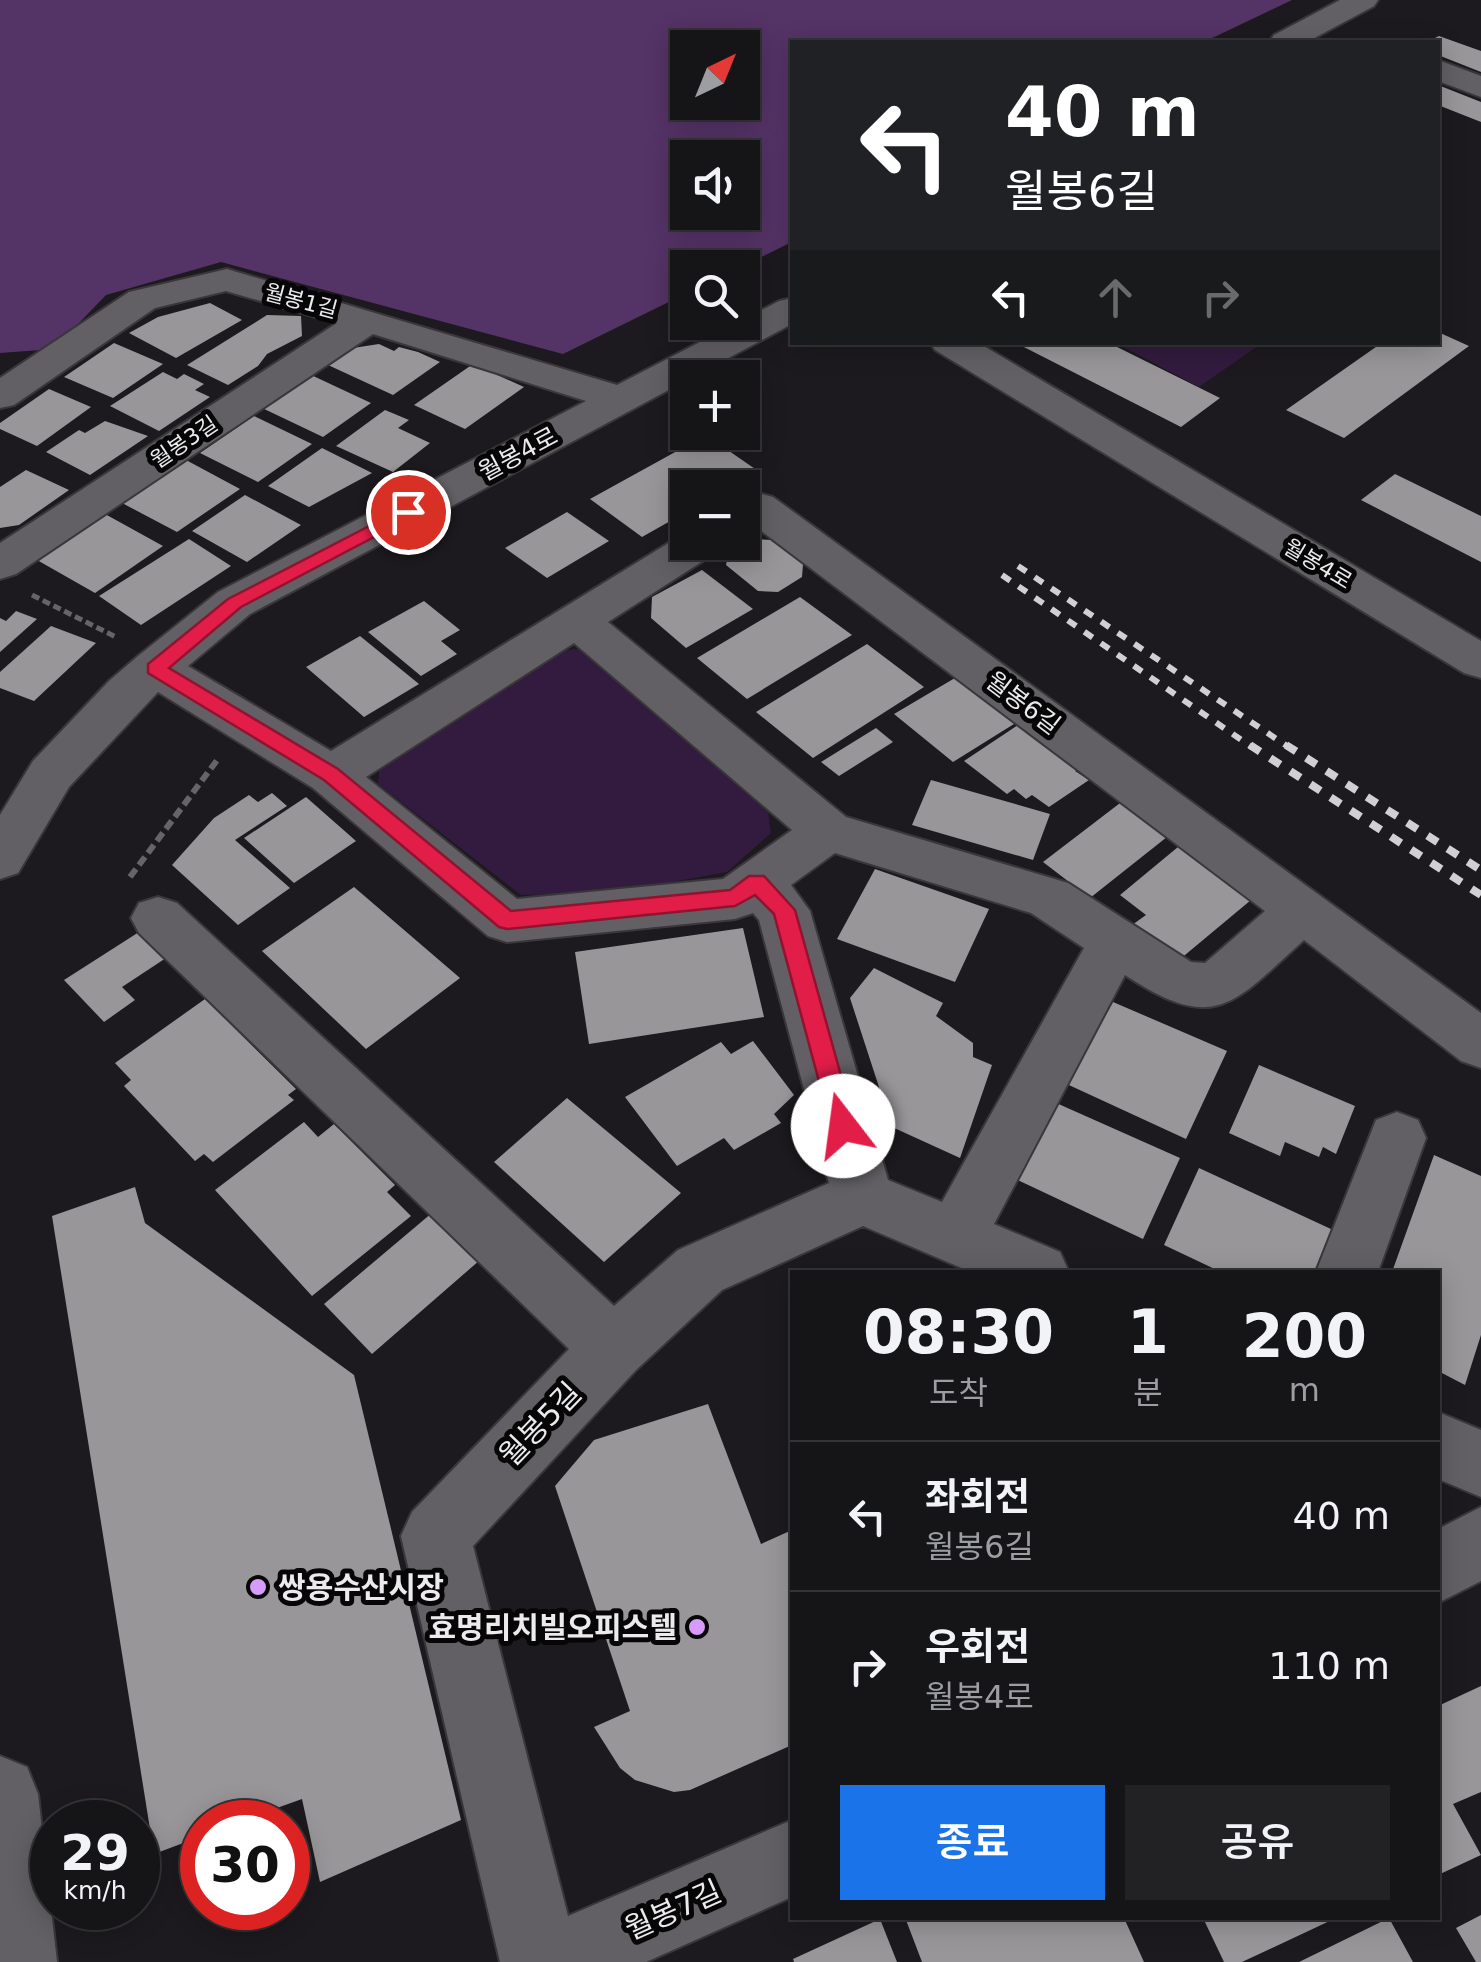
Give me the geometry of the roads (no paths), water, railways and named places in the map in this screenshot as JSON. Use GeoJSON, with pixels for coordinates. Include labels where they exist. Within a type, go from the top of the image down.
{"type":"FeatureCollection","features":[{"type":"Feature","properties":{"kind":"street"},"geometry":{"type":"LineString","coordinates":[[1289,40],[1363,0]]}},
{"type":"Feature","properties":{"kind":"street"},"geometry":{"type":"LineString","coordinates":[[1320,23],[1352,36]]}},
{"type":"Feature","properties":{"kind":"street"},"geometry":{"type":"LineString","coordinates":[[1440,71],[1481,87]]}},
{"type":"Feature","properties":{"kind":"street","name":"월봉1길"},"geometry":{"type":"LineString","coordinates":[[0,396],[142,300],[227,280],[622,399]]}},
{"type":"Feature","properties":{"kind":"street","name":"월봉4로"},"geometry":{"type":"LineString","coordinates":[[0,859],[51,774],[126,693],[135,652],[790,311]]}},
{"type":"Feature","properties":{"kind":"street","name":"월봉3길"},"geometry":{"type":"LineString","coordinates":[[8,575],[368,320]]}},
{"type":"Feature","properties":{"kind":"street","name":"월봉4로"},"geometry":{"type":"LineString","coordinates":[[954,345],[1481,662]]}},
{"type":"Feature","properties":{"kind":"street","name":"월봉6길"},"geometry":{"type":"LineString","coordinates":[[760,508],[1481,1044]]}},
{"type":"Feature","properties":{"kind":"street"},"geometry":{"type":"LineString","coordinates":[[331,774],[672,560]]}},
{"type":"Feature","properties":{"kind":"street"},"geometry":{"type":"LineString","coordinates":[[577,620],[828,831],[1048,898],[1180,983],[1216,986],[1302,910]]}},
{"type":"Feature","properties":{"kind":"street"},"geometry":{"type":"LineString","coordinates":[[135,652],[331,774],[507,920],[735,898],[828,831]]}},
{"type":"Feature","properties":{"kind":"street"},"geometry":{"type":"LineString","coordinates":[[756,882],[784,910],[863,1197],[1033,1270]]}},
{"type":"Feature","properties":{"kind":"street"},"geometry":{"type":"LineString","coordinates":[[158,918],[613,1348]]}},
{"type":"Feature","properties":{"kind":"street"},"geometry":{"type":"LineString","coordinates":[[955,1237],[1115,942]]}},
{"type":"Feature","properties":{"kind":"street"},"geometry":{"type":"LineString","coordinates":[[1348,1270],[1396,1138]]}},
{"type":"Feature","properties":{"kind":"street","name":"월봉5길"},"geometry":{"type":"LineString","coordinates":[[540,1962],[436,1536],[613,1348],[700,1270],[863,1197]]}},
{"type":"Feature","properties":{"kind":"street"},"geometry":{"type":"LineString","coordinates":[[1440,1446],[1481,1464]]}},
{"type":"Feature","properties":{"kind":"street"},"geometry":{"type":"LineString","coordinates":[[1440,1567],[1481,1542]]}},
{"type":"Feature","properties":{"kind":"street"},"geometry":{"type":"LineString","coordinates":[[0,1794],[17,1962]]}},
{"type":"Feature","properties":{"kind":"street","name":"월봉7길"},"geometry":{"type":"LineString","coordinates":[[554,1962],[790,1859]]}},
{"type":"Feature","properties":{"kind":"railway"},"geometry":{"type":"LineString","coordinates":[[1018,566],[1290,748]]}},
{"type":"Feature","properties":{"kind":"railway"},"geometry":{"type":"LineString","coordinates":[[1002,575],[1253,748]]}},
{"type":"Feature","properties":{"kind":"railway"},"geometry":{"type":"LineString","coordinates":[[1250,745],[1481,895]]}},
{"type":"Feature","properties":{"kind":"railway"},"geometry":{"type":"LineString","coordinates":[[1286,745],[1481,870]]}},
{"type":"Feature","properties":{"kind":"place","name":"쌍용수산시장"},"geometry":{"type":"Point","coordinates":[258,1587]}},
{"type":"Feature","properties":{"kind":"place","name":"효명리치빌오피스텔"},"geometry":{"type":"Point","coordinates":[697,1627]}}]}
